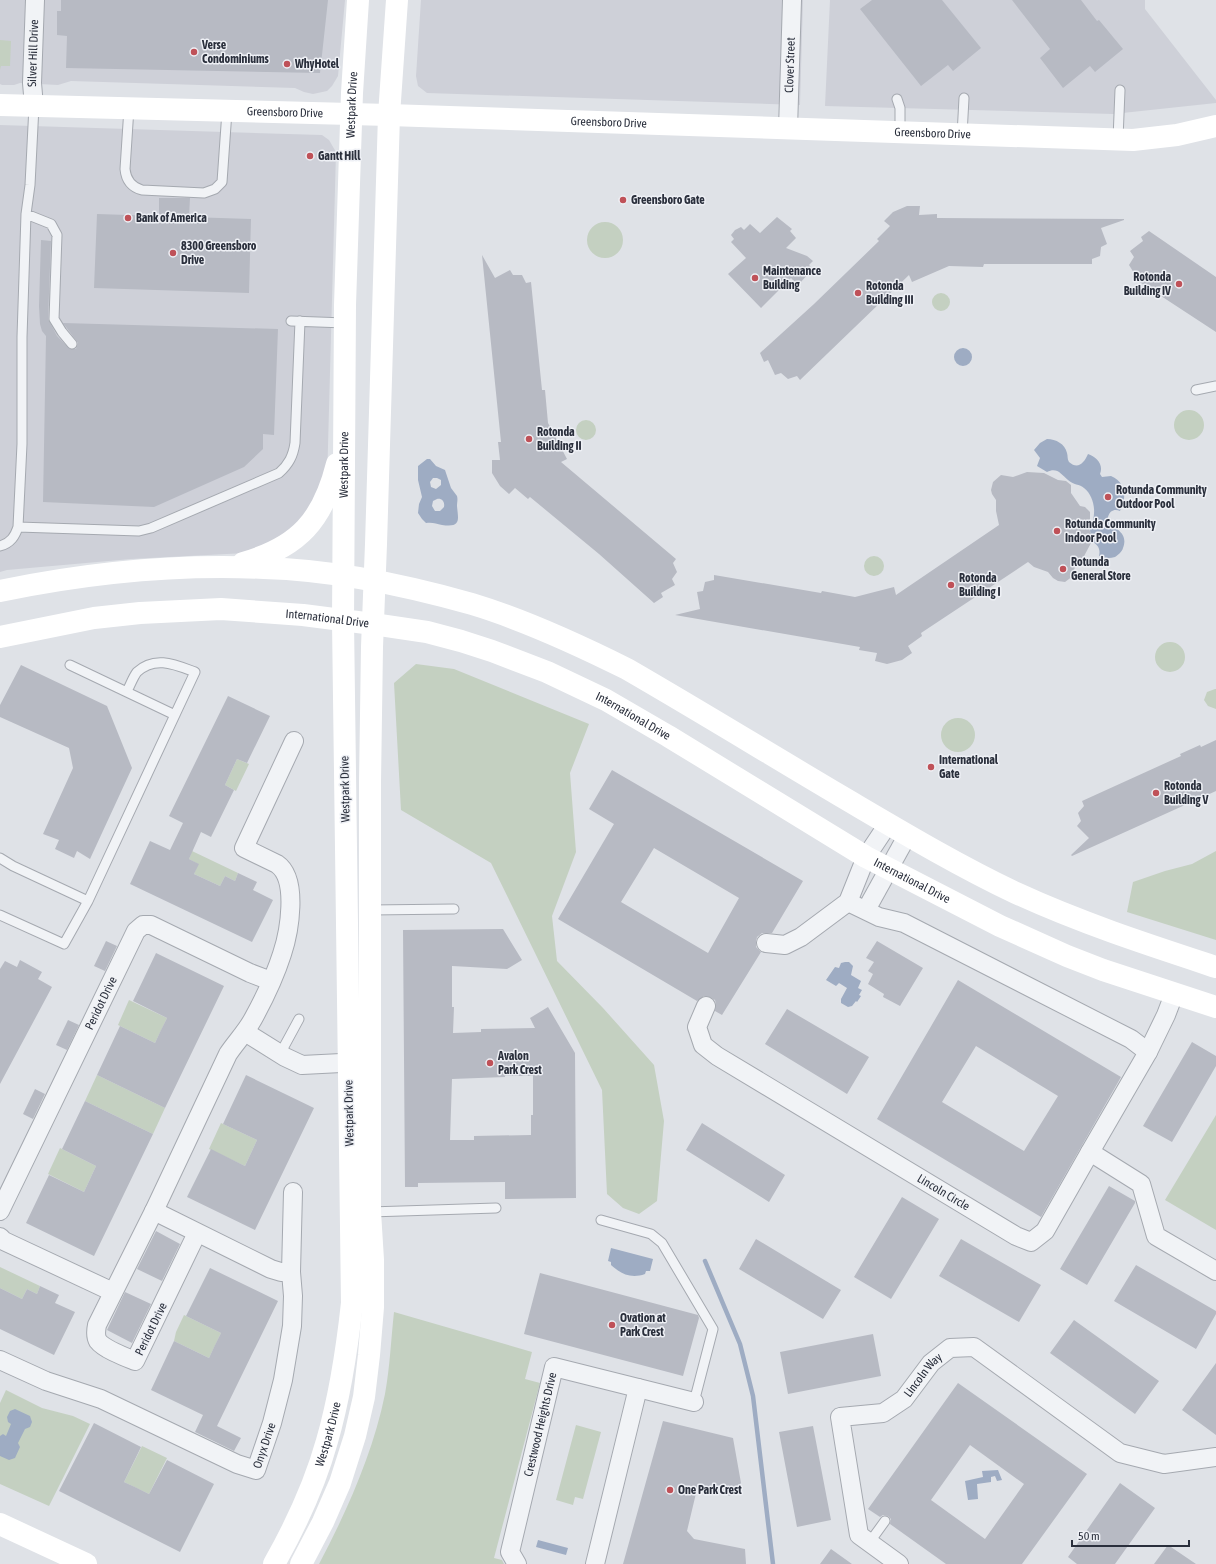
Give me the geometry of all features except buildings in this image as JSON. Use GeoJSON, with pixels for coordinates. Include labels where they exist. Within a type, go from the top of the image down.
{"type":"FeatureCollection","features":[{"type":"Feature","properties":{"kind":"main road","name":"Westpark Drive"},"geometry":{"type":"LineString","coordinates":[[274,1564],[294,1529],[325,1448],[346,1354],[352,1303],[342,620],[344,576],[345,323],[351,114],[358,0]]}},
{"type":"Feature","properties":{"kind":"main road","name":"Westpark Drive"},"geometry":{"type":"LineString","coordinates":[[301,1564],[323,1522],[340,1483],[355,1436],[364,1397],[372,1307],[373,1260],[370,1212],[370,782],[373,624],[389,116],[397,0]]}},
{"type":"Feature","properties":{"kind":"main road","name":"Greensboro Drive"},"geometry":{"type":"LineString","coordinates":[[0,105],[351,114],[1133,140],[1158,138],[1216,126]]}},
{"type":"Feature","properties":{"kind":"main road"},"geometry":{"type":"LineString","coordinates":[[232,567],[258,559],[276,550],[299,535],[307,527],[321,509],[327,498],[344,436]]}},
{"type":"Feature","properties":{"kind":"main road"},"geometry":{"type":"LineString","coordinates":[[0,591],[41,582],[140,570],[232,567],[266,568],[344,576],[375,581],[471,604],[540,629],[598,654],[650,682],[907,836],[975,873],[1018,894],[1141,943],[1216,967]]}},
{"type":"Feature","properties":{"kind":"main road","name":"International Drive"},"geometry":{"type":"LineString","coordinates":[[0,637],[94,618],[148,613],[229,610],[303,615],[373,624],[427,632],[461,641],[521,662],[578,686],[668,736],[866,857],[962,907],[1035,942],[1103,970],[1216,1007]]}},
{"type":"Feature","properties":{"kind":"main road"},"geometry":{"type":"LineString","coordinates":[[0,1524],[86,1564]]}},
{"type":"Feature","properties":{"kind":"street","name":"Silver Hill Drive"},"geometry":{"type":"LineString","coordinates":[[34,106],[32,83],[35,0]]}},
{"type":"Feature","properties":{"kind":"street","name":"Clover Street"},"geometry":{"type":"LineString","coordinates":[[788,129],[792,0]]}},
{"type":"Feature","properties":{"kind":"street","name":"Peridot Drive"},"geometry":{"type":"LineString","coordinates":[[197,1233],[135,1361],[103,1346],[98,1340],[96,1334],[97,1325],[112,1292],[154,1211],[228,1054],[235,1042],[245,1032],[271,982],[282,954],[287,932],[290,906],[287,877],[281,867],[244,848],[294,741]]}},
{"type":"Feature","properties":{"kind":"street"},"geometry":{"type":"LineString","coordinates":[[766,943],[785,945],[801,937],[848,902],[866,857],[888,824]]}},
{"type":"Feature","properties":{"kind":"street"},"geometry":{"type":"LineString","coordinates":[[866,910],[907,836]]}},
{"type":"Feature","properties":{"kind":"street"},"geometry":{"type":"LineString","coordinates":[[848,902],[879,917],[904,923],[1131,1039],[1148,1052]]}},
{"type":"Feature","properties":{"kind":"street","name":"Peridot Drive"},"geometry":{"type":"LineString","coordinates":[[0,1211],[136,931],[143,925],[151,925],[271,982]]}},
{"type":"Feature","properties":{"kind":"street","name":"Lincoln Circle"},"geometry":{"type":"LineString","coordinates":[[706,1006],[697,1027],[703,1045],[717,1056],[1016,1236],[1031,1242],[1045,1231],[1148,1052],[1166,1015],[1174,994]]}},
{"type":"Feature","properties":{"kind":"street"},"geometry":{"type":"LineString","coordinates":[[245,1032],[280,1054],[302,1065],[370,1061]]}},
{"type":"Feature","properties":{"kind":"street"},"geometry":{"type":"LineString","coordinates":[[1090,1152],[1141,1184],[1156,1236],[1216,1271]]}},
{"type":"Feature","properties":{"kind":"street","name":"Onyx Drive"},"geometry":{"type":"LineString","coordinates":[[0,1360],[46,1381],[101,1399],[237,1464],[256,1470],[272,1423],[283,1380],[292,1326],[293,1296],[291,1272],[293,1192]]}},
{"type":"Feature","properties":{"kind":"street"},"geometry":{"type":"LineString","coordinates":[[154,1211],[271,1269],[281,1272],[291,1272]]}},
{"type":"Feature","properties":{"kind":"street"},"geometry":{"type":"LineString","coordinates":[[0,1237],[4,1241],[112,1292]]}},
{"type":"Feature","properties":{"kind":"street","name":"Lincoln Way"},"geometry":{"type":"LineString","coordinates":[[899,1564],[859,1535],[840,1417],[883,1413],[904,1399],[931,1363],[950,1348],[974,1347],[1120,1453],[1164,1464],[1216,1457]]}},
{"type":"Feature","properties":{"kind":"street","name":"Crestwood Heights Drive"},"geometry":{"type":"LineString","coordinates":[[517,1564],[510,1552],[554,1367],[694,1402]]}},
{"type":"Feature","properties":{"kind":"street"},"geometry":{"type":"LineString","coordinates":[[595,1564],[638,1388]]}},
{"type":"Feature","properties":{"kind":"lane"},"geometry":{"type":"LineString","coordinates":[[1118,139],[1120,90]]}},
{"type":"Feature","properties":{"kind":"lane"},"geometry":{"type":"LineString","coordinates":[[962,135],[964,98]]}},
{"type":"Feature","properties":{"kind":"lane"},"geometry":{"type":"LineString","coordinates":[[897,99],[900,108],[900,133]]}},
{"type":"Feature","properties":{"kind":"lane"},"geometry":{"type":"LineString","coordinates":[[0,546],[10,541],[15,535],[18,527],[22,444],[22,337],[26,214],[30,185],[34,106]]}},
{"type":"Feature","properties":{"kind":"lane"},"geometry":{"type":"LineString","coordinates":[[129,108],[125,169],[126,177],[129,182],[133,186],[142,190],[204,193],[215,190],[222,182],[227,111]]}},
{"type":"Feature","properties":{"kind":"lane"},"geometry":{"type":"LineString","coordinates":[[26,214],[51,224],[57,235],[54,319],[72,344]]}},
{"type":"Feature","properties":{"kind":"lane"},"geometry":{"type":"LineString","coordinates":[[18,527],[139,531],[151,528],[279,473],[286,467],[295,443],[295,321],[345,323]]}},
{"type":"Feature","properties":{"kind":"lane"},"geometry":{"type":"LineString","coordinates":[[1196,390],[1216,386]]}},
{"type":"Feature","properties":{"kind":"lane"},"geometry":{"type":"LineString","coordinates":[[0,915],[64,944],[88,901],[195,672],[162,662],[147,665],[136,673],[127,691]]}},
{"type":"Feature","properties":{"kind":"lane"},"geometry":{"type":"LineString","coordinates":[[70,665],[175,715]]}},
{"type":"Feature","properties":{"kind":"lane"},"geometry":{"type":"LineString","coordinates":[[0,858],[13,866],[88,901]]}},
{"type":"Feature","properties":{"kind":"lane"},"geometry":{"type":"LineString","coordinates":[[371,910],[454,909]]}},
{"type":"Feature","properties":{"kind":"lane"},"geometry":{"type":"LineString","coordinates":[[280,1054],[299,1019]]}},
{"type":"Feature","properties":{"kind":"lane"},"geometry":{"type":"LineString","coordinates":[[370,1212],[496,1208]]}},
{"type":"Feature","properties":{"kind":"lane"},"geometry":{"type":"LineString","coordinates":[[601,1220],[651,1234],[662,1243],[713,1329],[694,1402]]}},
{"type":"Feature","properties":{"kind":"lane"},"geometry":{"type":"LineString","coordinates":[[869,1543],[885,1520]]}},
{"type":"Feature","properties":{"kind":"shaded area","name":"Verse Condominiums"},"geometry":{"type":"Polygon","coordinates":[[[0,0],[345,0],[338,76],[327,91],[313,94],[295,88],[71,81],[58,85],[20,83],[14,85],[2,85],[0,84],[0,0]]]}},
{"type":"Feature","properties":{"kind":"shaded area"},"geometry":{"type":"Polygon","coordinates":[[[421,0],[803,0],[800,105],[427,93],[418,86],[416,76],[421,0]]]}},
{"type":"Feature","properties":{"kind":"shaded area"},"geometry":{"type":"Polygon","coordinates":[[[830,0],[1145,0],[1145,9],[1216,100],[1216,103],[1113,114],[825,106],[830,0]]]}},
{"type":"Feature","properties":{"kind":"shaded area"},"geometry":{"type":"Polygon","coordinates":[[[0,125],[322,135],[329,140],[336,152],[327,483],[305,525],[246,553],[131,559],[7,570],[0,572],[0,125]]]}},
{"type":"Feature","properties":{"kind":"green space"},"geometry":{"type":"Polygon","coordinates":[[[0,40],[11,41],[10,66],[1,66],[0,70],[0,40]]]}},
{"type":"Feature","properties":{"kind":"green space"},"geometry":{"type":"Polygon","coordinates":[[[609,222],[618,227],[622,233],[622,247],[618,253],[609,258],[601,258],[592,253],[588,247],[587,236],[592,227],[598,223],[609,222]]]}},
{"type":"Feature","properties":{"kind":"green space"},"geometry":{"type":"Polygon","coordinates":[[[937,293],[945,293],[950,298],[948,309],[945,311],[937,311],[932,306],[932,298],[937,293]]]}},
{"type":"Feature","properties":{"kind":"green space"},"geometry":{"type":"Polygon","coordinates":[[[1189,410],[1195,411],[1203,419],[1203,431],[1195,439],[1189,440],[1183,439],[1175,431],[1174,425],[1175,419],[1183,411],[1189,410]]]}},
{"type":"Feature","properties":{"kind":"green space"},"geometry":{"type":"Polygon","coordinates":[[[586,420],[593,423],[596,430],[593,437],[586,440],[579,437],[576,430],[579,423],[586,420]]]}},
{"type":"Feature","properties":{"kind":"green space"},"geometry":{"type":"Polygon","coordinates":[[[870,556],[878,556],[884,562],[884,570],[878,576],[870,576],[864,570],[864,562],[870,556]]]}},
{"type":"Feature","properties":{"kind":"green space"},"geometry":{"type":"Polygon","coordinates":[[[1170,642],[1181,646],[1185,657],[1181,668],[1170,672],[1159,668],[1155,657],[1159,646],[1170,642]]]}},
{"type":"Feature","properties":{"kind":"green space"},"geometry":{"type":"Polygon","coordinates":[[[416,664],[454,669],[589,724],[570,773],[576,852],[552,916],[557,961],[603,1008],[654,1065],[664,1121],[657,1201],[639,1214],[623,1208],[607,1194],[602,1090],[491,863],[401,810],[394,683],[416,664]]]}},
{"type":"Feature","properties":{"kind":"green space"},"geometry":{"type":"Polygon","coordinates":[[[1215,689],[1216,709],[1208,706],[1204,700],[1207,692],[1215,689]]]}},
{"type":"Feature","properties":{"kind":"green space"},"geometry":{"type":"Polygon","coordinates":[[[961,718],[968,720],[973,725],[975,735],[973,745],[968,750],[955,752],[948,750],[943,745],[941,732],[943,725],[948,720],[961,718]]]}},
{"type":"Feature","properties":{"kind":"green space"},"geometry":{"type":"Polygon","coordinates":[[[237,759],[249,764],[236,791],[225,785],[237,759]]]}},
{"type":"Feature","properties":{"kind":"green space"},"geometry":{"type":"Polygon","coordinates":[[[192,851],[238,873],[235,881],[225,876],[220,886],[194,874],[198,864],[189,859],[192,851]]]}},
{"type":"Feature","properties":{"kind":"green space"},"geometry":{"type":"Polygon","coordinates":[[[1216,851],[1216,940],[1127,912],[1133,882],[1192,864],[1216,851]]]}},
{"type":"Feature","properties":{"kind":"green space"},"geometry":{"type":"Polygon","coordinates":[[[129,1000],[167,1018],[155,1043],[118,1025],[129,1000]]]}},
{"type":"Feature","properties":{"kind":"green space"},"geometry":{"type":"Polygon","coordinates":[[[97,1075],[165,1108],[153,1134],[85,1101],[97,1075]]]}},
{"type":"Feature","properties":{"kind":"green space"},"geometry":{"type":"Polygon","coordinates":[[[1216,1115],[1216,1230],[1165,1200],[1216,1115]]]}},
{"type":"Feature","properties":{"kind":"green space"},"geometry":{"type":"Polygon","coordinates":[[[221,1123],[257,1140],[245,1166],[209,1149],[221,1123]]]}},
{"type":"Feature","properties":{"kind":"green space"},"geometry":{"type":"Polygon","coordinates":[[[60,1148],[96,1166],[84,1192],[48,1174],[60,1148]]]}},
{"type":"Feature","properties":{"kind":"green space"},"geometry":{"type":"Polygon","coordinates":[[[0,1267],[40,1286],[37,1294],[27,1289],[22,1299],[0,1288],[0,1267]]]}},
{"type":"Feature","properties":{"kind":"green space"},"geometry":{"type":"Polygon","coordinates":[[[394,1312],[532,1352],[525,1379],[540,1383],[494,1558],[502,1560],[504,1564],[319,1564],[349,1502],[374,1438],[387,1384],[394,1312]]]}},
{"type":"Feature","properties":{"kind":"green space"},"geometry":{"type":"Polygon","coordinates":[[[184,1315],[221,1333],[209,1358],[174,1341],[176,1332],[184,1315]]]}},
{"type":"Feature","properties":{"kind":"green space"},"geometry":{"type":"Polygon","coordinates":[[[6,1390],[42,1408],[73,1416],[90,1424],[49,1506],[0,1484],[0,1403],[6,1390]]]}},
{"type":"Feature","properties":{"kind":"green space"},"geometry":{"type":"Polygon","coordinates":[[[576,1425],[601,1432],[583,1499],[575,1497],[573,1505],[556,1500],[576,1425]]]}},
{"type":"Feature","properties":{"kind":"green space"},"geometry":{"type":"Polygon","coordinates":[[[142,1446],[167,1458],[149,1494],[124,1482],[142,1446]]]}},
{"type":"Feature","properties":{"kind":"water"},"geometry":{"type":"Polygon","coordinates":[[[959,348],[967,348],[972,353],[970,364],[967,366],[959,366],[954,361],[954,353],[959,348]]]}},
{"type":"Feature","properties":{"kind":"water","name":"Rotunda Community Outdoor Pool"},"geometry":{"type":"Polygon","coordinates":[[[1047,439],[1057,441],[1064,447],[1068,461],[1072,464],[1078,465],[1083,463],[1088,454],[1094,457],[1100,464],[1100,474],[1102,477],[1111,476],[1117,479],[1123,487],[1124,501],[1120,511],[1113,511],[1108,517],[1111,524],[1124,537],[1122,549],[1115,557],[1107,558],[1099,556],[1098,547],[1091,541],[1090,527],[1094,516],[1094,507],[1090,494],[1082,487],[1070,482],[1059,472],[1054,470],[1047,472],[1037,466],[1040,458],[1034,450],[1040,443],[1047,439]]]}},
{"type":"Feature","properties":{"kind":"water"},"geometry":{"type":"Polygon","coordinates":[[[427,459],[430,459],[436,466],[445,470],[451,488],[457,496],[458,519],[456,524],[448,526],[426,523],[418,513],[419,504],[422,497],[418,480],[418,466],[427,459]],[[433,478],[430,482],[431,487],[436,489],[441,485],[441,480],[433,478]],[[437,499],[433,501],[432,506],[435,511],[440,511],[444,507],[444,504],[442,500],[437,499]]]}},
{"type":"Feature","properties":{"kind":"water"},"geometry":{"type":"Polygon","coordinates":[[[849,962],[853,966],[851,975],[861,981],[858,988],[862,990],[859,995],[861,996],[857,1002],[856,1001],[852,1006],[848,1007],[841,1003],[841,999],[847,988],[839,983],[836,986],[826,980],[835,967],[839,968],[841,963],[849,962]]]}},
{"type":"Feature","properties":{"kind":"water"},"geometry":{"type":"Polygon","coordinates":[[[611,1248],[653,1259],[650,1271],[646,1271],[645,1274],[631,1276],[619,1271],[611,1265],[611,1262],[608,1261],[611,1248]]]}},
{"type":"Feature","properties":{"kind":"water"},"geometry":{"type":"Polygon","coordinates":[[[15,1409],[30,1416],[32,1422],[30,1427],[25,1429],[18,1443],[20,1447],[15,1458],[9,1460],[0,1456],[0,1436],[3,1434],[6,1436],[11,1424],[8,1422],[7,1417],[10,1411],[15,1409]]]}},
{"type":"Feature","properties":{"kind":"water"},"geometry":{"type":"Polygon","coordinates":[[[998,1470],[1002,1480],[997,1481],[995,1476],[991,1477],[991,1482],[977,1484],[978,1499],[968,1500],[965,1481],[983,1477],[982,1471],[998,1470]]]}},
{"type":"Feature","properties":{"kind":"water"},"geometry":{"type":"Polygon","coordinates":[[[538,1540],[568,1548],[566,1555],[536,1547],[538,1540]]]}},
{"type":"Feature","properties":{"kind":"waterway"},"geometry":{"type":"LineString","coordinates":[[705,1261],[740,1344],[753,1396],[773,1564]]}},
{"type":"Feature","properties":{"kind":"place","name":"Verse Condominiums"},"geometry":{"type":"Point","coordinates":[194,52]}},
{"type":"Feature","properties":{"kind":"place","name":"WhyHotel"},"geometry":{"type":"Point","coordinates":[287,64]}},
{"type":"Feature","properties":{"kind":"place","name":"Gantt Hill"},"geometry":{"type":"Point","coordinates":[310,156]}},
{"type":"Feature","properties":{"kind":"place","name":"Greensboro Gate"},"geometry":{"type":"Point","coordinates":[623,200]}},
{"type":"Feature","properties":{"kind":"place","name":"Bank of America"},"geometry":{"type":"Point","coordinates":[128,218]}},
{"type":"Feature","properties":{"kind":"place","name":"8300 Greensboro Drive"},"geometry":{"type":"Point","coordinates":[173,253]}},
{"type":"Feature","properties":{"kind":"place","name":"Maintenance Building"},"geometry":{"type":"Point","coordinates":[755,278]}},
{"type":"Feature","properties":{"kind":"place","name":"Rotonda Building IV"},"geometry":{"type":"Point","coordinates":[1179,284]}},
{"type":"Feature","properties":{"kind":"place","name":"Rotonda Building III"},"geometry":{"type":"Point","coordinates":[858,293]}},
{"type":"Feature","properties":{"kind":"place","name":"Rotonda Building II"},"geometry":{"type":"Point","coordinates":[529,439]}},
{"type":"Feature","properties":{"kind":"place","name":"Rotunda Community Outdoor Pool"},"geometry":{"type":"Point","coordinates":[1108,497]}},
{"type":"Feature","properties":{"kind":"place","name":"Rotunda Community Indoor Pool"},"geometry":{"type":"Point","coordinates":[1057,531]}},
{"type":"Feature","properties":{"kind":"place","name":"Rotunda General Store"},"geometry":{"type":"Point","coordinates":[1063,569]}},
{"type":"Feature","properties":{"kind":"place","name":"Rotonda Building I"},"geometry":{"type":"Point","coordinates":[951,585]}},
{"type":"Feature","properties":{"kind":"place","name":"International Gate"},"geometry":{"type":"Point","coordinates":[931,767]}},
{"type":"Feature","properties":{"kind":"place","name":"Rotonda Building V"},"geometry":{"type":"Point","coordinates":[1156,793]}},
{"type":"Feature","properties":{"kind":"place","name":"Avalon Park Crest"},"geometry":{"type":"Point","coordinates":[490,1063]}},
{"type":"Feature","properties":{"kind":"place","name":"Ovation at Park Crest"},"geometry":{"type":"Point","coordinates":[612,1325]}},
{"type":"Feature","properties":{"kind":"place","name":"One Park Crest"},"geometry":{"type":"Point","coordinates":[670,1490]}}]}
